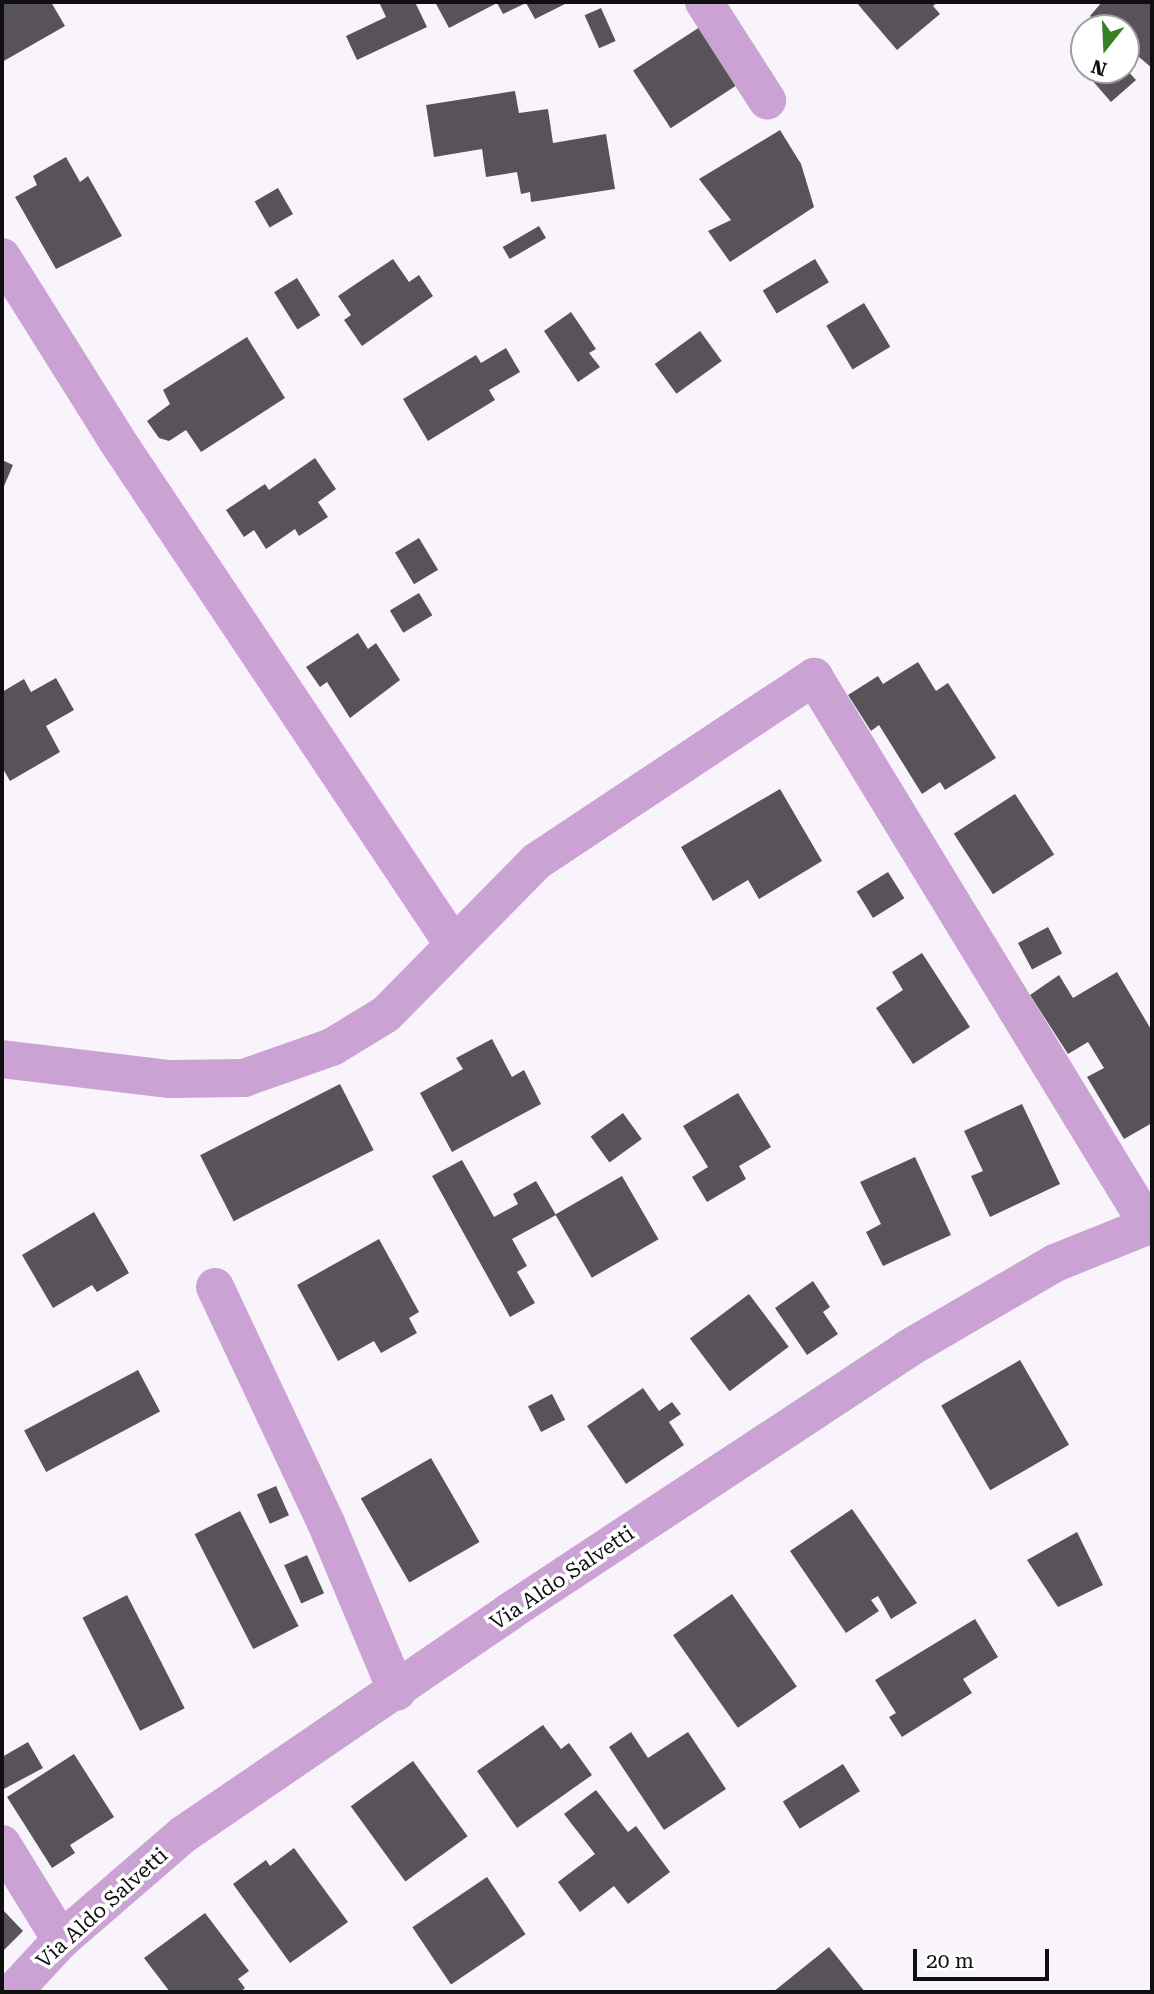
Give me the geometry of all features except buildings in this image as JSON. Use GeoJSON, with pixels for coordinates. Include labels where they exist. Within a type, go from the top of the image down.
{"type":"FeatureCollection","features":[{"type":"Feature","properties":{"kind":"street"},"geometry":{"type":"LineString","coordinates":[[704,2],[767,100]]}},
{"type":"Feature","properties":{"kind":"street"},"geometry":{"type":"LineString","coordinates":[[2,257],[116,439],[453,944]]}},
{"type":"Feature","properties":{"kind":"street"},"geometry":{"type":"LineString","coordinates":[[2,1059],[170,1079],[244,1078],[332,1047],[386,1014],[537,861],[814,677],[1150,1224]]}},
{"type":"Feature","properties":{"kind":"street","name":"Via Aldo Salvetti"},"geometry":{"type":"LineString","coordinates":[[13,1992],[61,1940],[184,1834],[909,1348],[1055,1263],[1150,1224]]}},
{"type":"Feature","properties":{"kind":"street"},"geometry":{"type":"LineString","coordinates":[[215,1287],[326,1522],[397,1692]]}},
{"type":"Feature","properties":{"kind":"street"},"geometry":{"type":"LineString","coordinates":[[2,1844],[61,1940]]}}]}
